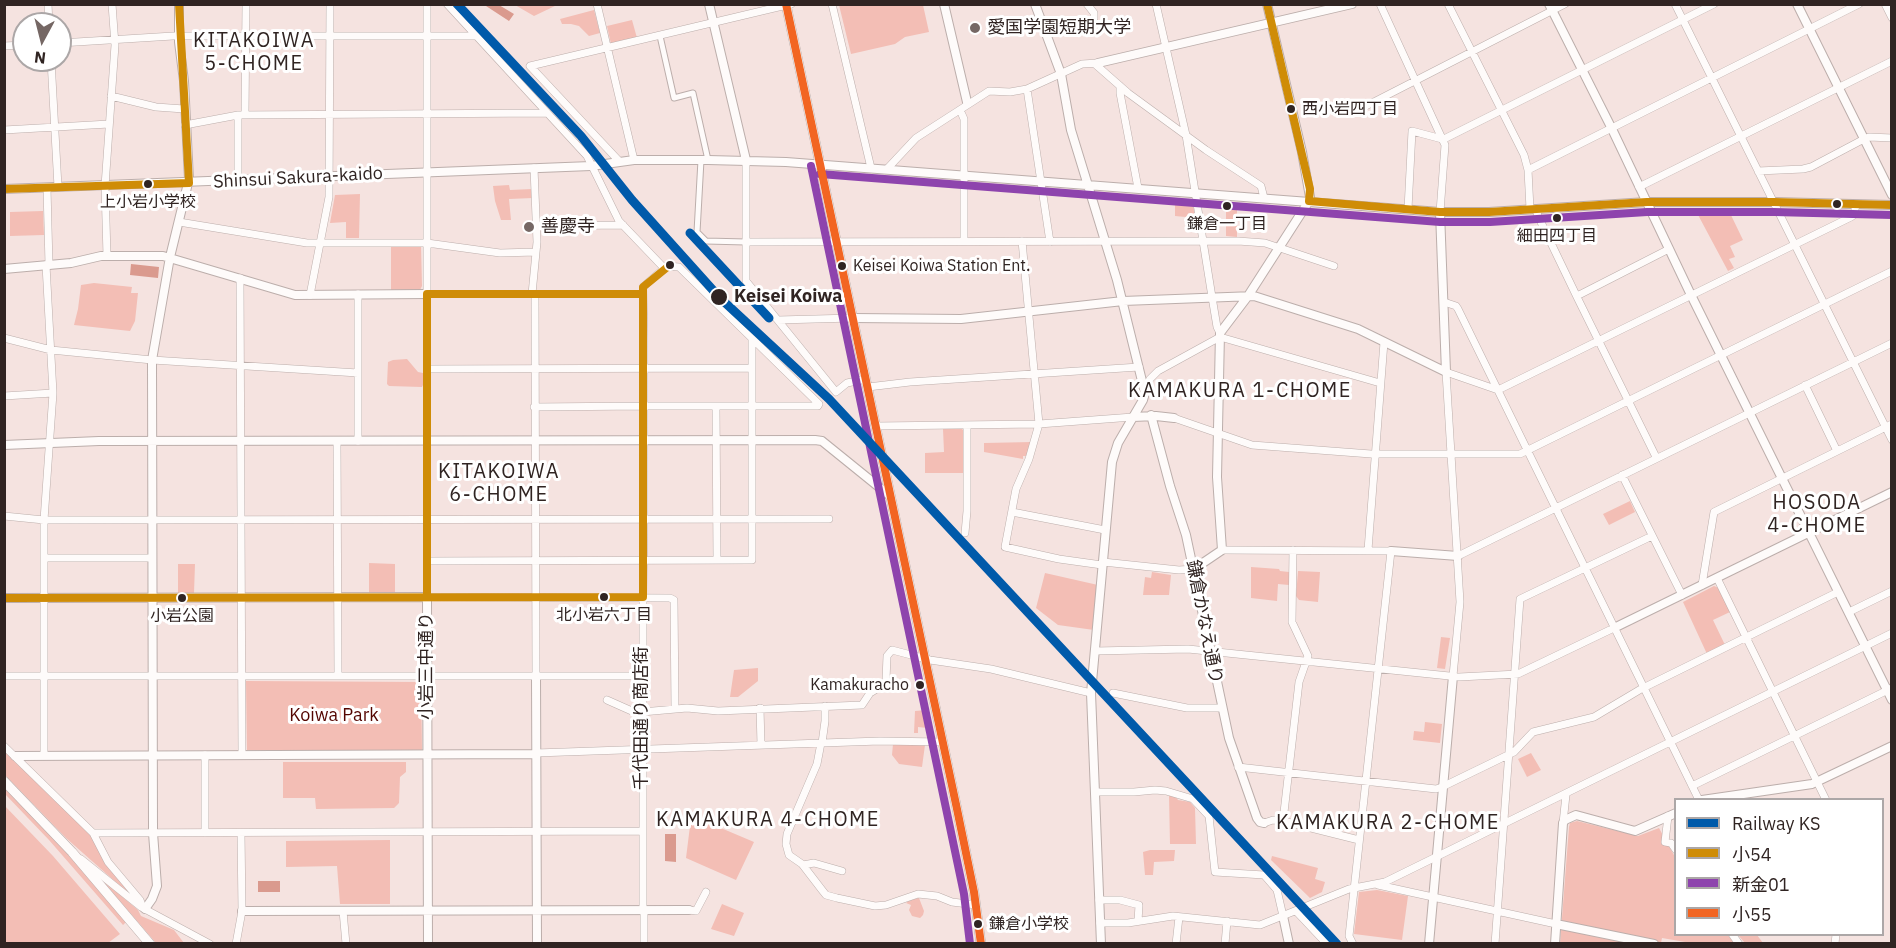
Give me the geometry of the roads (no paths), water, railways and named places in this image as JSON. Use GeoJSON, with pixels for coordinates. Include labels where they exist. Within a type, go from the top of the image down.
{"type":"FeatureCollection","features":[{"type":"Feature","properties":{"kind":"main road"},"geometry":{"type":"LineString","coordinates":[[788,5],[976,905],[981,944]]}},
{"type":"Feature","properties":{"kind":"main road"},"geometry":{"type":"LineString","coordinates":[[4,781],[72,852],[150,944]]}},
{"type":"Feature","properties":{"kind":"street"},"geometry":{"type":"LineString","coordinates":[[107,256],[105,186],[114,40],[112,4]]}},
{"type":"Feature","properties":{"kind":"street"},"geometry":{"type":"LineString","coordinates":[[144,908],[152,899],[157,886],[153,833],[152,360],[170,257],[189,183],[179,4]]}},
{"type":"Feature","properties":{"kind":"street"},"geometry":{"type":"LineString","coordinates":[[238,178],[246,4]]}},
{"type":"Feature","properties":{"kind":"street"},"geometry":{"type":"LineString","coordinates":[[310,295],[329,197],[330,4]]}},
{"type":"Feature","properties":{"kind":"street","name":"小岩三中通り"},"geometry":{"type":"LineString","coordinates":[[426,4],[428,944]]}},
{"type":"Feature","properties":{"kind":"street"},"geometry":{"type":"LineString","coordinates":[[447,4],[474,36],[587,156],[623,225],[664,268]]}},
{"type":"Feature","properties":{"kind":"street"},"geometry":{"type":"LineString","coordinates":[[597,4],[634,160]]}},
{"type":"Feature","properties":{"kind":"street"},"geometry":{"type":"LineString","coordinates":[[709,4],[746,160],[746,281],[836,392],[847,382],[867,383],[1139,367]]}},
{"type":"Feature","properties":{"kind":"street"},"geometry":{"type":"LineString","coordinates":[[832,4],[871,168]]}},
{"type":"Feature","properties":{"kind":"street"},"geometry":{"type":"LineString","coordinates":[[944,4],[968,104]]}},
{"type":"Feature","properties":{"kind":"street"},"geometry":{"type":"LineString","coordinates":[[1035,4],[1060,74],[1067,113],[1086,184],[1123,300],[1145,393]]}},
{"type":"Feature","properties":{"kind":"street"},"geometry":{"type":"LineString","coordinates":[[1044,31],[1094,19],[1094,13],[1087,4]]}},
{"type":"Feature","properties":{"kind":"street"},"geometry":{"type":"LineString","coordinates":[[1156,4],[1186,135],[1220,335],[1217,477],[1222,550]]}},
{"type":"Feature","properties":{"kind":"street"},"geometry":{"type":"LineString","coordinates":[[1101,944],[1091,693],[1112,462],[1118,443],[1150,379],[1158,370],[1220,335],[1310,201],[1308,180],[1267,4]]}},
{"type":"Feature","properties":{"kind":"street"},"geometry":{"type":"LineString","coordinates":[[887,169],[916,138],[989,91],[1010,92],[1028,88],[1082,64],[1096,64],[1352,4]]}},
{"type":"Feature","properties":{"kind":"street"},"geometry":{"type":"LineString","coordinates":[[1380,4],[1445,145],[1440,212],[1446,372],[1460,602],[1429,944]]}},
{"type":"Feature","properties":{"kind":"street"},"geometry":{"type":"LineString","coordinates":[[1448,4],[1524,155],[1533,209],[1656,457]]}},
{"type":"Feature","properties":{"kind":"street"},"geometry":{"type":"LineString","coordinates":[[1364,107],[1472,52],[1550,8],[1565,4]]}},
{"type":"Feature","properties":{"kind":"street"},"geometry":{"type":"LineString","coordinates":[[1675,4],[1853,362],[1888,426],[1892,440]]}},
{"type":"Feature","properties":{"kind":"street"},"geometry":{"type":"LineString","coordinates":[[1408,209],[1412,131],[1442,139],[1714,4]]}},
{"type":"Feature","properties":{"kind":"street"},"geometry":{"type":"LineString","coordinates":[[1797,4],[1892,195]]}},
{"type":"Feature","properties":{"kind":"street"},"geometry":{"type":"LineString","coordinates":[[1528,170],[1859,4]]}},
{"type":"Feature","properties":{"kind":"street"},"geometry":{"type":"LineString","coordinates":[[1885,4],[1892,18]]}},
{"type":"Feature","properties":{"kind":"street"},"geometry":{"type":"LineString","coordinates":[[619,161],[530,66],[788,5]]}},
{"type":"Feature","properties":{"kind":"street"},"geometry":{"type":"LineString","coordinates":[[1550,8],[1612,129],[1691,295],[1892,699]]}},
{"type":"Feature","properties":{"kind":"street"},"geometry":{"type":"LineString","coordinates":[[72,42],[179,36],[474,36]]}},
{"type":"Feature","properties":{"kind":"street"},"geometry":{"type":"LineString","coordinates":[[660,36],[674,98],[693,93],[704,160],[697,232],[706,241],[1250,241],[1334,266]]}},
{"type":"Feature","properties":{"kind":"street"},"geometry":{"type":"LineString","coordinates":[[1639,187],[1892,61]]}},
{"type":"Feature","properties":{"kind":"street"},"geometry":{"type":"LineString","coordinates":[[1096,64],[1120,86],[1186,135],[1261,186],[1264,198]]}},
{"type":"Feature","properties":{"kind":"street"},"geometry":{"type":"LineString","coordinates":[[52,72],[58,187]]}},
{"type":"Feature","properties":{"kind":"street"},"geometry":{"type":"LineString","coordinates":[[1120,86],[1138,188]]}},
{"type":"Feature","properties":{"kind":"street"},"geometry":{"type":"LineString","coordinates":[[1028,88],[1050,242]]}},
{"type":"Feature","properties":{"kind":"street"},"geometry":{"type":"LineString","coordinates":[[111,96],[156,107],[184,109]]}},
{"type":"Feature","properties":{"kind":"street"},"geometry":{"type":"LineString","coordinates":[[960,110],[964,119],[964,241]]}},
{"type":"Feature","properties":{"kind":"street"},"geometry":{"type":"LineString","coordinates":[[185,125],[242,115],[547,113]]}},
{"type":"Feature","properties":{"kind":"street"},"geometry":{"type":"LineString","coordinates":[[4,130],[108,124]]}},
{"type":"Feature","properties":{"kind":"street"},"geometry":{"type":"LineString","coordinates":[[1758,171],[1811,167],[1869,137],[1892,138]]}},
{"type":"Feature","properties":{"kind":"street","name":"Shinsui Sakura-kaido"},"geometry":{"type":"LineString","coordinates":[[4,189],[189,183],[238,178],[591,166],[634,160],[746,160],[1440,212],[1647,202],[1892,205]]}},
{"type":"Feature","properties":{"kind":"street"},"geometry":{"type":"LineString","coordinates":[[534,168],[537,226],[533,294],[537,944]]}},
{"type":"Feature","properties":{"kind":"street"},"geometry":{"type":"LineString","coordinates":[[45,755],[44,520],[53,393],[47,188]]}},
{"type":"Feature","properties":{"kind":"street"},"geometry":{"type":"LineString","coordinates":[[778,320],[961,319],[1123,300],[1254,296],[1358,329],[1446,372],[1498,390],[1851,217],[1856,204]]}},
{"type":"Feature","properties":{"kind":"street"},"geometry":{"type":"LineString","coordinates":[[179,222],[307,243],[427,243],[500,253],[536,252]]}},
{"type":"Feature","properties":{"kind":"street"},"geometry":{"type":"LineString","coordinates":[[537,226],[623,225]]}},
{"type":"Feature","properties":{"kind":"street"},"geometry":{"type":"LineString","coordinates":[[1022,241],[1039,424],[1029,459],[1016,489],[1005,547],[1059,559],[1179,570],[1194,568],[1222,550],[1368,550],[1458,556],[1892,343]]}},
{"type":"Feature","properties":{"kind":"street"},"geometry":{"type":"LineString","coordinates":[[1577,296],[1669,249]]}},
{"type":"Feature","properties":{"kind":"street"},"geometry":{"type":"LineString","coordinates":[[4,269],[71,263],[107,256],[170,257],[292,294],[643,294],[643,287],[664,268],[673,265],[682,269],[819,404],[819,406],[534,407]]}},
{"type":"Feature","properties":{"kind":"street"},"geometry":{"type":"LineString","coordinates":[[876,426],[1039,424],[1151,416],[1174,418],[1252,446],[1375,454],[1520,454],[1892,271]]}},
{"type":"Feature","properties":{"kind":"street"},"geometry":{"type":"LineString","coordinates":[[240,278],[242,754]]}},
{"type":"Feature","properties":{"kind":"street"},"geometry":{"type":"LineString","coordinates":[[358,294],[358,441]]}},
{"type":"Feature","properties":{"kind":"street","name":"千代田通り商店街"},"geometry":{"type":"LineString","coordinates":[[643,294],[642,831],[644,944]]}},
{"type":"Feature","properties":{"kind":"street"},"geometry":{"type":"LineString","coordinates":[[1444,302],[1458,309],[1700,798]]}},
{"type":"Feature","properties":{"kind":"street"},"geometry":{"type":"LineString","coordinates":[[1220,335],[1380,383]]}},
{"type":"Feature","properties":{"kind":"street"},"geometry":{"type":"LineString","coordinates":[[4,338],[51,350],[152,360],[358,373]]}},
{"type":"Feature","properties":{"kind":"street"},"geometry":{"type":"LineString","coordinates":[[427,561],[752,560],[752,339]]}},
{"type":"Feature","properties":{"kind":"street"},"geometry":{"type":"LineString","coordinates":[[1368,550],[1384,342]]}},
{"type":"Feature","properties":{"kind":"street"},"geometry":{"type":"LineString","coordinates":[[427,369],[752,368]]}},
{"type":"Feature","properties":{"kind":"street"},"geometry":{"type":"LineString","coordinates":[[1806,385],[1837,451]]}},
{"type":"Feature","properties":{"kind":"street"},"geometry":{"type":"LineString","coordinates":[[4,396],[53,393]]}},
{"type":"Feature","properties":{"kind":"street"},"geometry":{"type":"LineString","coordinates":[[716,406],[717,560]]}},
{"type":"Feature","properties":{"kind":"street","name":"鎌倉かなえ通り"},"geometry":{"type":"LineString","coordinates":[[1151,416],[1186,535],[1222,708],[1238,766],[1257,818],[1260,822],[1264,822]]}},
{"type":"Feature","properties":{"kind":"street"},"geometry":{"type":"LineString","coordinates":[[964,533],[967,511],[967,425]]}},
{"type":"Feature","properties":{"kind":"street"},"geometry":{"type":"LineString","coordinates":[[1702,585],[1714,512],[1888,426]]}},
{"type":"Feature","properties":{"kind":"street"},"geometry":{"type":"LineString","coordinates":[[4,445],[152,441],[819,440],[890,496]]}},
{"type":"Feature","properties":{"kind":"street"},"geometry":{"type":"LineString","coordinates":[[337,441],[338,676]]}},
{"type":"Feature","properties":{"kind":"street"},"geometry":{"type":"LineString","coordinates":[[1622,474],[1682,595]]}},
{"type":"Feature","properties":{"kind":"street"},"geometry":{"type":"LineString","coordinates":[[1095,651],[1188,649],[1453,676],[1515,674],[1892,492]]}},
{"type":"Feature","properties":{"kind":"street"},"geometry":{"type":"LineString","coordinates":[[1012,512],[1105,530]]}},
{"type":"Feature","properties":{"kind":"street"},"geometry":{"type":"LineString","coordinates":[[4,516],[44,520],[829,519]]}},
{"type":"Feature","properties":{"kind":"street"},"geometry":{"type":"LineString","coordinates":[[1496,944],[1520,599],[1652,536]]}},
{"type":"Feature","properties":{"kind":"street"},"geometry":{"type":"LineString","coordinates":[[1283,821],[1299,682],[1307,653],[1292,623],[1293,550]]}},
{"type":"Feature","properties":{"kind":"street"},"geometry":{"type":"LineString","coordinates":[[1353,944],[1349,936],[1391,551]]}},
{"type":"Feature","properties":{"kind":"street"},"geometry":{"type":"LineString","coordinates":[[44,558],[152,558]]}},
{"type":"Feature","properties":{"kind":"street"},"geometry":{"type":"LineString","coordinates":[[1717,578],[1825,798]]}},
{"type":"Feature","properties":{"kind":"street"},"geometry":{"type":"LineString","coordinates":[[1849,612],[1892,591]]}},
{"type":"Feature","properties":{"kind":"street"},"geometry":{"type":"LineString","coordinates":[[1238,766],[1437,789],[1509,755],[1533,732],[1594,717],[1644,688],[1838,592]]}},
{"type":"Feature","properties":{"kind":"street"},"geometry":{"type":"LineString","coordinates":[[4,598],[670,598],[674,600],[675,709]]}},
{"type":"Feature","properties":{"kind":"street"},"geometry":{"type":"LineString","coordinates":[[1100,923],[1179,917],[1260,925],[1354,888],[1376,885],[1566,795],[1892,633]]}},
{"type":"Feature","properties":{"kind":"street"},"geometry":{"type":"LineString","coordinates":[[607,700],[634,712],[700,708],[718,711],[862,705],[870,693],[883,685],[886,680],[887,656],[892,650],[925,659],[991,669],[1091,693]]}},
{"type":"Feature","properties":{"kind":"street"},"geometry":{"type":"LineString","coordinates":[[4,676],[642,676]]}},
{"type":"Feature","properties":{"kind":"street"},"geometry":{"type":"LineString","coordinates":[[1692,786],[1889,689]]}},
{"type":"Feature","properties":{"kind":"street"},"geometry":{"type":"LineString","coordinates":[[1113,693],[1187,708],[1222,708]]}},
{"type":"Feature","properties":{"kind":"street"},"geometry":{"type":"LineString","coordinates":[[825,706],[825,721],[817,764],[787,834],[786,844],[789,855],[803,865],[826,895],[837,898],[882,906],[918,894],[976,905]]}},
{"type":"Feature","properties":{"kind":"street"},"geometry":{"type":"LineString","coordinates":[[760,708],[761,745]]}},
{"type":"Feature","properties":{"kind":"street"},"geometry":{"type":"LineString","coordinates":[[15,756],[536,753],[821,743],[942,742]]}},
{"type":"Feature","properties":{"kind":"street"},"geometry":{"type":"LineString","coordinates":[[4,746],[93,833],[108,862],[144,908]]}},
{"type":"Feature","properties":{"kind":"street"},"geometry":{"type":"LineString","coordinates":[[1714,798],[1818,782],[1892,746]]}},
{"type":"Feature","properties":{"kind":"street"},"geometry":{"type":"LineString","coordinates":[[205,755],[205,833]]}},
{"type":"Feature","properties":{"kind":"street"},"geometry":{"type":"LineString","coordinates":[[1095,792],[1155,790],[1193,799],[1209,816],[1215,872],[1264,874],[1276,890],[1289,944]]}},
{"type":"Feature","properties":{"kind":"street"},"geometry":{"type":"LineString","coordinates":[[1555,944],[1566,795]]}},
{"type":"Feature","properties":{"kind":"street"},"geometry":{"type":"LineString","coordinates":[[1563,823],[1568,817],[1576,815],[1635,831],[1672,814]]}},
{"type":"Feature","properties":{"kind":"street"},"geometry":{"type":"LineString","coordinates":[[1672,814],[1665,842],[1671,843],[1674,847]]}},
{"type":"Feature","properties":{"kind":"street"},"geometry":{"type":"LineString","coordinates":[[1264,822],[1283,821],[1359,840]]}},
{"type":"Feature","properties":{"kind":"street"},"geometry":{"type":"LineString","coordinates":[[93,833],[642,831]]}},
{"type":"Feature","properties":{"kind":"street"},"geometry":{"type":"LineString","coordinates":[[236,944],[242,911],[241,833]]}},
{"type":"Feature","properties":{"kind":"street"},"geometry":{"type":"LineString","coordinates":[[72,852],[144,908],[210,944]]}},
{"type":"Feature","properties":{"kind":"street"},"geometry":{"type":"LineString","coordinates":[[803,865],[814,863],[842,871]]}},
{"type":"Feature","properties":{"kind":"street"},"geometry":{"type":"LineString","coordinates":[[1376,885],[1654,944]]}},
{"type":"Feature","properties":{"kind":"street"},"geometry":{"type":"LineString","coordinates":[[242,911],[696,910],[706,892]]}},
{"type":"Feature","properties":{"kind":"street"},"geometry":{"type":"LineString","coordinates":[[1100,900],[1120,900],[1139,905],[1138,921]]}},
{"type":"Feature","properties":{"kind":"street"},"geometry":{"type":"LineString","coordinates":[[343,911],[346,944]]}},
{"type":"Feature","properties":{"kind":"street"},"geometry":{"type":"LineString","coordinates":[[1296,911],[1326,944]]}},
{"type":"Feature","properties":{"kind":"street"},"geometry":{"type":"LineString","coordinates":[[1176,944],[1179,917]]}},
{"type":"Feature","properties":{"kind":"street"},"geometry":{"type":"LineString","coordinates":[[1225,944],[1227,921]]}},
{"type":"Feature","properties":{"kind":"rail line","name":"KS"},"geometry":{"type":"LineString","coordinates":[[457,4],[581,136],[632,200],[720,298],[829,399],[1337,944]]}},
{"type":"Feature","properties":{"kind":"rail line","name":"KS"},"geometry":{"type":"LineString","coordinates":[[690,233],[769,318]]}},
{"type":"Feature","properties":{"kind":"place","name":"愛国学園短期大学"},"geometry":{"type":"Point","coordinates":[975,28]}},
{"type":"Feature","properties":{"kind":"place","name":"西小岩四丁目"},"geometry":{"type":"Point","coordinates":[1291,109]}},
{"type":"Feature","properties":{"kind":"place","name":"上小岩小学校"},"geometry":{"type":"Point","coordinates":[148,184]}},
{"type":"Feature","properties":{"kind":"place","name":"鎌倉一丁目"},"geometry":{"type":"Point","coordinates":[1227,206]}},
{"type":"Feature","properties":{"kind":"place","name":"細田四丁目"},"geometry":{"type":"Point","coordinates":[1557,218]}},
{"type":"Feature","properties":{"kind":"place","name":"善慶寺"},"geometry":{"type":"Point","coordinates":[529,227]}},
{"type":"Feature","properties":{"kind":"place","name":"Keisei Koiwa Station Ent."},"geometry":{"type":"Point","coordinates":[842,266]}},
{"type":"Feature","properties":{"kind":"place","name":"Keisei Koiwa"},"geometry":{"type":"Point","coordinates":[719,297]}},
{"type":"Feature","properties":{"kind":"place","name":"北小岩六丁目"},"geometry":{"type":"Point","coordinates":[604,597]}},
{"type":"Feature","properties":{"kind":"place","name":"小岩公園"},"geometry":{"type":"Point","coordinates":[182,598]}},
{"type":"Feature","properties":{"kind":"place","name":"Kamakuracho"},"geometry":{"type":"Point","coordinates":[920,685]}},
{"type":"Feature","properties":{"kind":"place","name":"鎌倉小学校"},"geometry":{"type":"Point","coordinates":[978,924]}},
{"type":"Feature","properties":{"kind":"district","name":"KITAKOIWA 5-CHOME"},"geometry":{"type":"Point","coordinates":[254,52]}},
{"type":"Feature","properties":{"kind":"district","name":"KAMAKURA 1-CHOME"},"geometry":{"type":"Point","coordinates":[1240,391]}},
{"type":"Feature","properties":{"kind":"district","name":"KITAKOIWA 6-CHOME"},"geometry":{"type":"Point","coordinates":[499,484]}},
{"type":"Feature","properties":{"kind":"district","name":"HOSODA 4-CHOME"},"geometry":{"type":"Point","coordinates":[1817,514]}},
{"type":"Feature","properties":{"kind":"district","name":"KAMAKURA 4-CHOME"},"geometry":{"type":"Point","coordinates":[768,820]}},
{"type":"Feature","properties":{"kind":"district","name":"KAMAKURA 2-CHOME"},"geometry":{"type":"Point","coordinates":[1388,823]}},
{"type":"Feature","properties":{"kind":"park label","name":"Koiwa Park"},"geometry":{"type":"Point","coordinates":[334,716]}}]}
